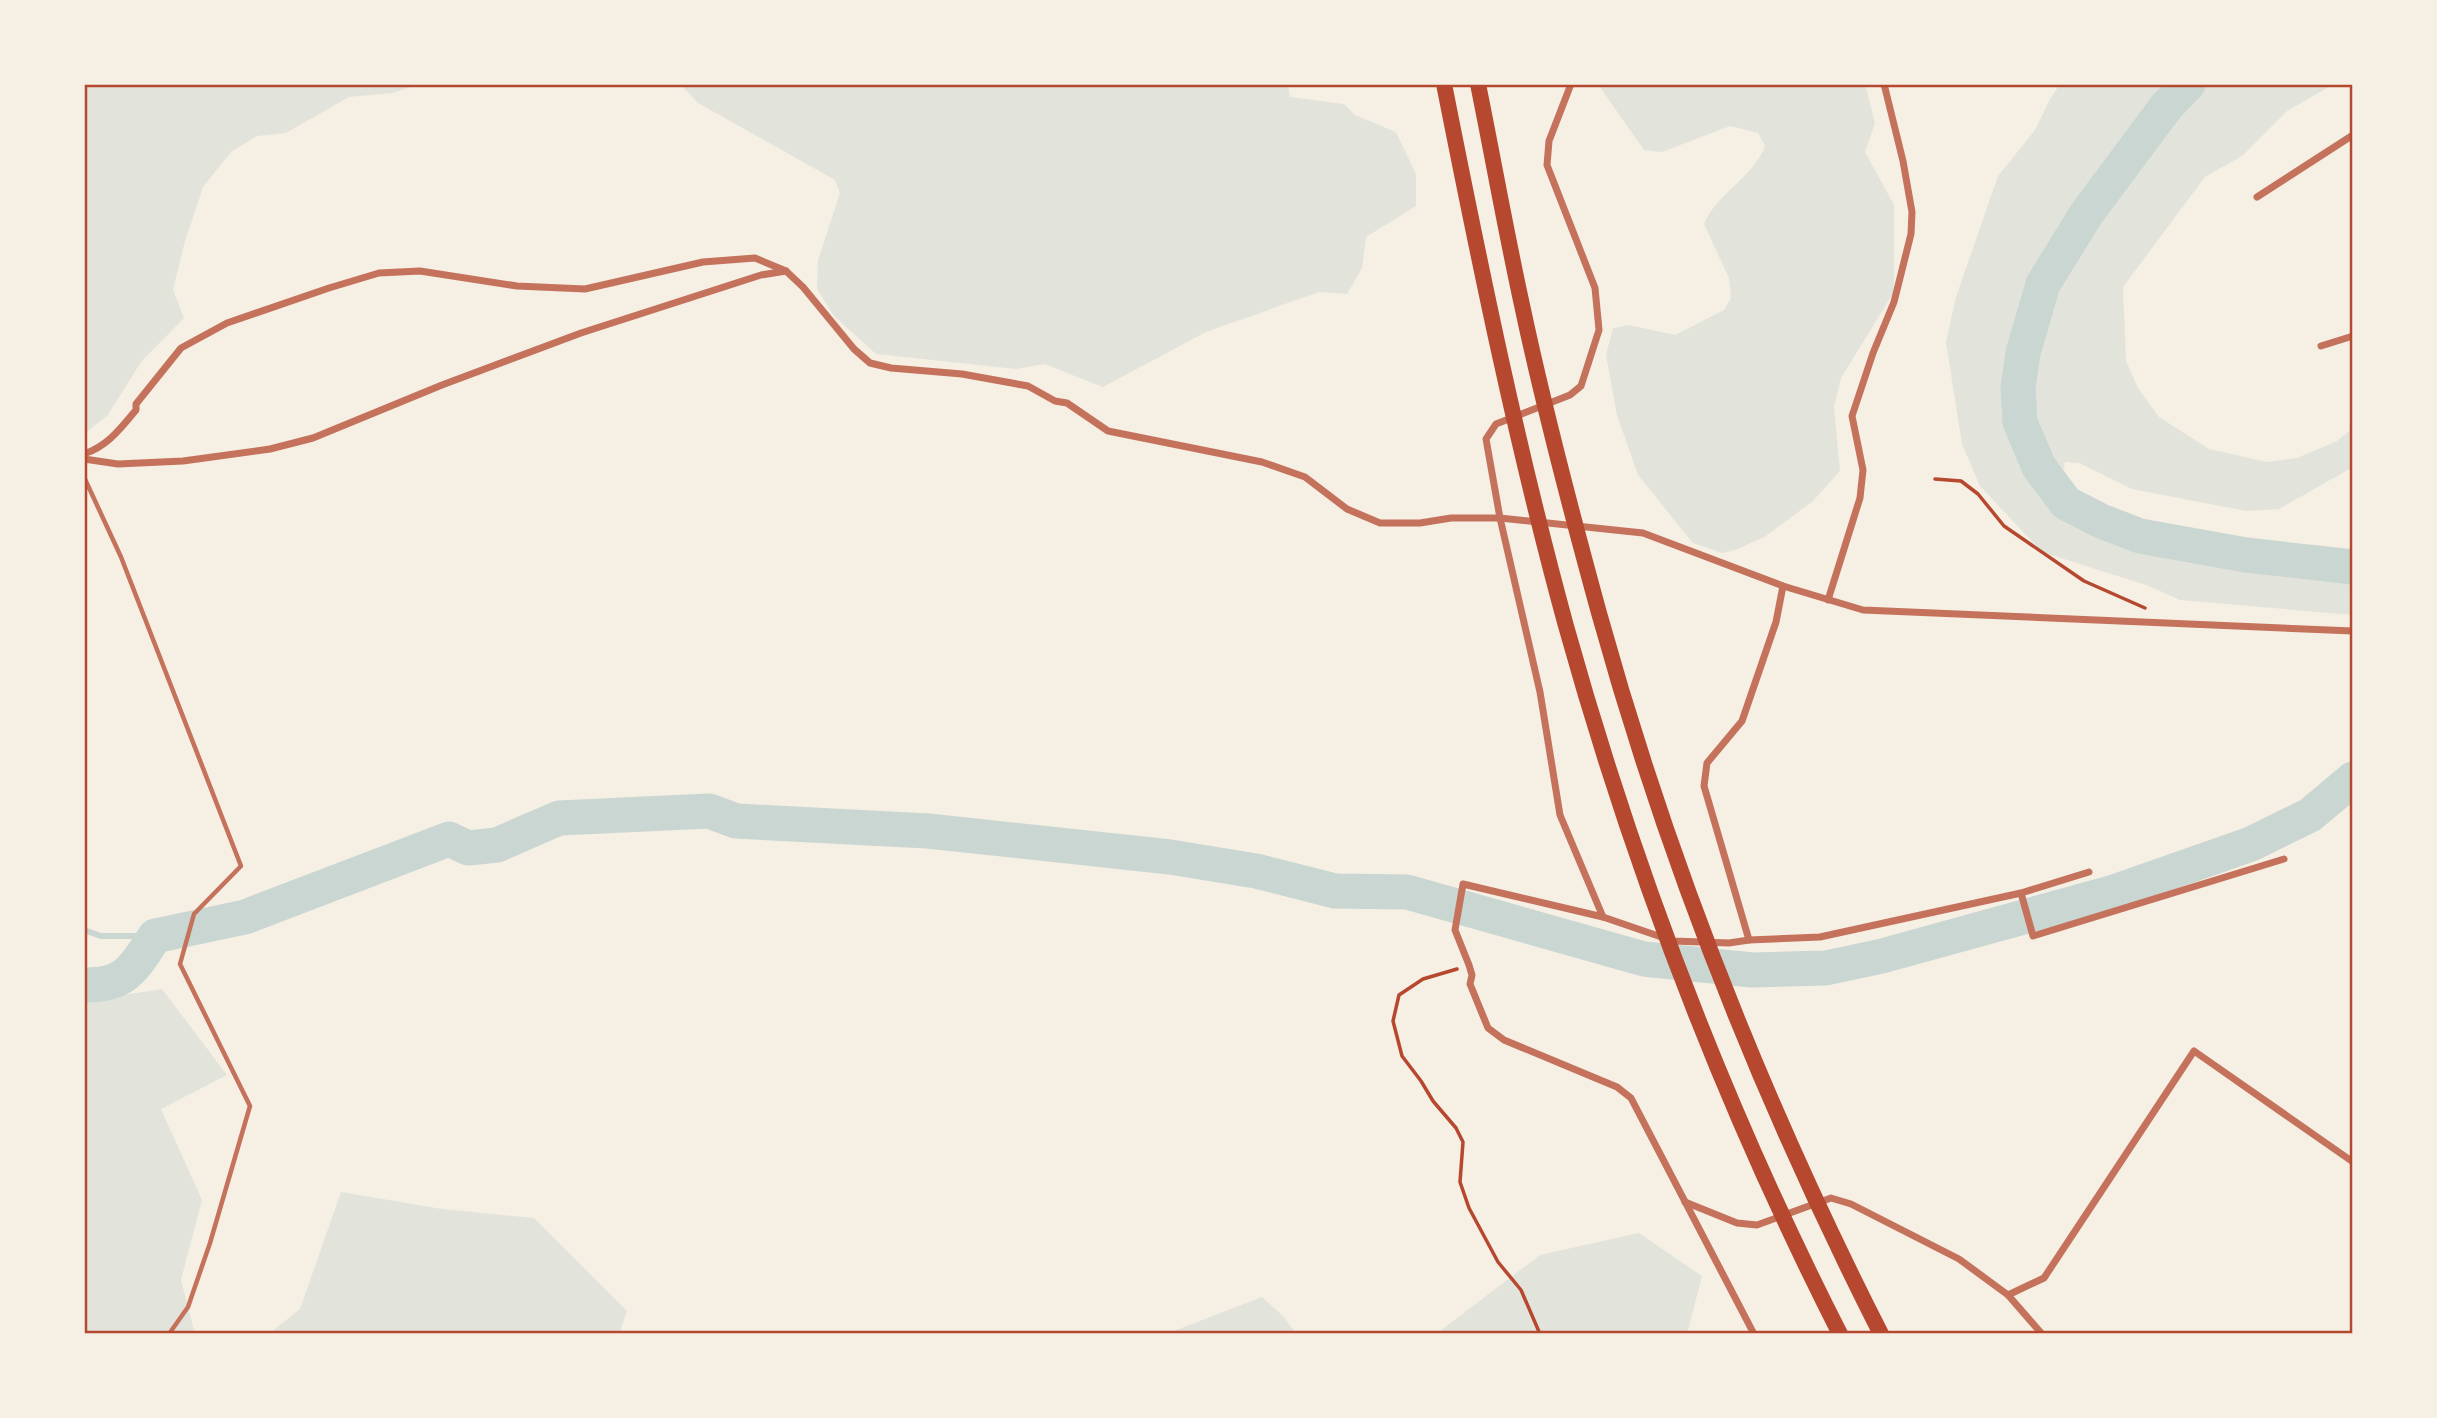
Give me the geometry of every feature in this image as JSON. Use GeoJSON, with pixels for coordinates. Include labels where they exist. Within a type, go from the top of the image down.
{"type":"FeatureCollection","features":[{"type":"Feature","properties":{"kind":"highway"},"geometry":{"type":"LineString","coordinates":[[1444,84],[1491,318],[1530,485],[1566,627],[1612,778],[1670,947],[1744,1134],[1797,1250],[1840,1334]]}},
{"type":"Feature","properties":{"kind":"highway"},"geometry":{"type":"LineString","coordinates":[[1478,84],[1522,306],[1562,477],[1646,767],[1710,950],[1776,1117],[1832,1239],[1881,1334]]}},
{"type":"Feature","properties":{"kind":"street"},"geometry":{"type":"LineString","coordinates":[[1571,84],[1549,141],[1548,165],[1595,288],[1599,330],[1581,386],[1570,395],[1496,424],[1486,439],[1500,519],[1541,692],[1560,815],[1603,917]]}},
{"type":"Feature","properties":{"kind":"street"},"geometry":{"type":"LineString","coordinates":[[1828,600],[1861,489],[1863,470],[1852,416],[1873,352],[1894,302],[1911,234],[1912,212],[1903,161],[1884,84]]}},
{"type":"Feature","properties":{"kind":"street"},"geometry":{"type":"LineString","coordinates":[[2257,197],[2353,135]]}},
{"type":"Feature","properties":{"kind":"street"},"geometry":{"type":"LineString","coordinates":[[84,456],[115,436],[136,410],[136,404],[180,348],[227,323],[379,273],[420,271],[517,286],[585,289],[702,262],[755,258],[786,271],[803,287],[853,349],[870,363],[891,368],[962,374],[1028,386],[1055,401],[1066,403],[1108,431],[1262,462],[1306,477],[1347,509],[1380,523],[1420,523],[1451,518],[1500,519],[1643,533],[1783,586],[1863,610],[2353,631]]}},
{"type":"Feature","properties":{"kind":"street"},"geometry":{"type":"LineString","coordinates":[[84,456],[118,464],[183,461],[270,449],[313,438],[442,385],[581,333],[761,275],[786,271]]}},
{"type":"Feature","properties":{"kind":"street"},"geometry":{"type":"LineString","coordinates":[[2321,346],[2353,336]]}},
{"type":"Feature","properties":{"kind":"street"},"geometry":{"type":"LineString","coordinates":[[1749,940],[1704,786],[1707,763],[1742,721],[1776,622],[1783,586]]}},
{"type":"Feature","properties":{"kind":"street"},"geometry":{"type":"LineString","coordinates":[[2021,893],[2034,936],[2284,859]]}},
{"type":"Feature","properties":{"kind":"street"},"geometry":{"type":"LineString","coordinates":[[1754,1334],[1631,1098],[1617,1087],[1504,1040],[1488,1028],[1470,984],[1472,975],[1455,930],[1464,884],[1603,917],[1673,941],[1729,943],[1820,937],[2021,893],[2089,872]]}},
{"type":"Feature","properties":{"kind":"street"},"geometry":{"type":"LineString","coordinates":[[2008,1295],[2044,1278],[2194,1051],[2353,1162]]}},
{"type":"Feature","properties":{"kind":"street"},"geometry":{"type":"LineString","coordinates":[[1685,1202],[1737,1223],[1757,1225],[1831,1198],[1850,1204],[1959,1259],[2008,1295],[2042,1334]]}},
{"type":"Feature","properties":{"kind":"lane"},"geometry":{"type":"LineString","coordinates":[[84,477],[121,557],[241,866],[194,914],[180,964],[250,1106],[210,1243],[188,1307],[169,1334]]}},
{"type":"Feature","properties":{"kind":"path"},"geometry":{"type":"LineString","coordinates":[[1935,479],[1961,481],[1978,494],[2004,526],[2084,581],[2179,623]]}},
{"type":"Feature","properties":{"kind":"path"},"geometry":{"type":"LineString","coordinates":[[1469,965],[1423,979],[1399,995],[1393,1021],[1402,1056],[1433,1101],[1456,1128],[1463,1142],[1460,1182],[1469,1208],[1498,1262],[1521,1290],[1540,1334]]}},
{"type":"Feature","properties":{"kind":"shaded area"},"geometry":{"type":"Polygon","coordinates":[[[84,84],[421,84],[392,93],[349,97],[286,133],[257,136],[231,152],[203,187],[184,245],[173,290],[184,318],[141,362],[108,415],[84,434],[84,84]]]}},
{"type":"Feature","properties":{"kind":"shaded area"},"geometry":{"type":"Polygon","coordinates":[[[680,84],[1288,84],[1290,97],[1344,104],[1355,115],[1396,132],[1416,174],[1416,206],[1366,237],[1362,268],[1347,294],[1319,292],[1206,332],[1103,387],[1044,364],[1016,369],[876,354],[834,316],[817,289],[818,260],[840,193],[835,180],[698,103],[680,84]]]}},
{"type":"Feature","properties":{"kind":"shaded area"},"geometry":{"type":"Polygon","coordinates":[[[1600,84],[1865,84],[1875,123],[1865,152],[1894,205],[1894,292],[1841,378],[1834,407],[1840,471],[1813,501],[1766,536],[1738,549],[1723,553],[1693,543],[1638,475],[1617,415],[1606,355],[1613,328],[1629,325],[1675,335],[1724,310],[1731,298],[1729,278],[1704,224],[1717,203],[1752,167],[1765,146],[1758,133],[1730,126],[1662,152],[1644,150],[1600,84]]]}},
{"type":"Feature","properties":{"kind":"shaded area"},"geometry":{"type":"Polygon","coordinates":[[[2060,84],[2334,84],[2287,111],[2242,156],[2205,177],[2123,287],[2126,361],[2138,388],[2159,417],[2209,449],[2267,462],[2297,458],[2337,441],[2353,428],[2353,467],[2279,509],[2246,511],[2132,489],[2079,463],[2065,462],[2062,476],[2069,491],[2107,517],[2177,539],[2353,570],[2353,615],[2180,600],[2149,586],[2042,552],[1980,486],[1962,444],[1946,342],[1956,297],[1998,176],[2035,130],[2060,84]]]}},
{"type":"Feature","properties":{"kind":"shaded area"},"geometry":{"type":"Polygon","coordinates":[[[162,989],[227,1075],[161,1109],[202,1200],[181,1280],[195,1334],[84,1334],[84,1001],[162,989]]]}},
{"type":"Feature","properties":{"kind":"shaded area"},"geometry":{"type":"Polygon","coordinates":[[[341,1192],[442,1209],[534,1218],[627,1311],[619,1334],[269,1334],[300,1309],[341,1192]]]}},
{"type":"Feature","properties":{"kind":"shaded area"},"geometry":{"type":"Polygon","coordinates":[[[1639,1233],[1702,1276],[1687,1334],[1436,1334],[1540,1255],[1639,1233]]]}},
{"type":"Feature","properties":{"kind":"shaded area"},"geometry":{"type":"Polygon","coordinates":[[[1262,1297],[1284,1317],[1296,1334],[1166,1334],[1262,1297]]]}},
{"type":"Feature","properties":{"kind":"waterway"},"geometry":{"type":"LineString","coordinates":[[2188,84],[2166,107],[2087,213],[2043,284],[2023,353],[2018,388],[2020,422],[2039,467],[2066,503],[2101,521],[2140,536],[2246,555],[2353,567]]}},
{"type":"Feature","properties":{"kind":"waterway"},"geometry":{"type":"LineString","coordinates":[[84,985],[110,982],[127,973],[155,936],[245,917],[449,839],[468,848],[497,845],[559,818],[709,811],[736,821],[928,831],[1170,857],[1256,871],[1335,891],[1407,892],[1644,959],[1752,970],[1826,968],[1882,956],[2114,892],[2251,844],[2310,815],[2353,779]]}},
{"type":"Feature","properties":{"kind":"waterway"},"geometry":{"type":"LineString","coordinates":[[84,930],[101,936],[155,936]]}}]}
